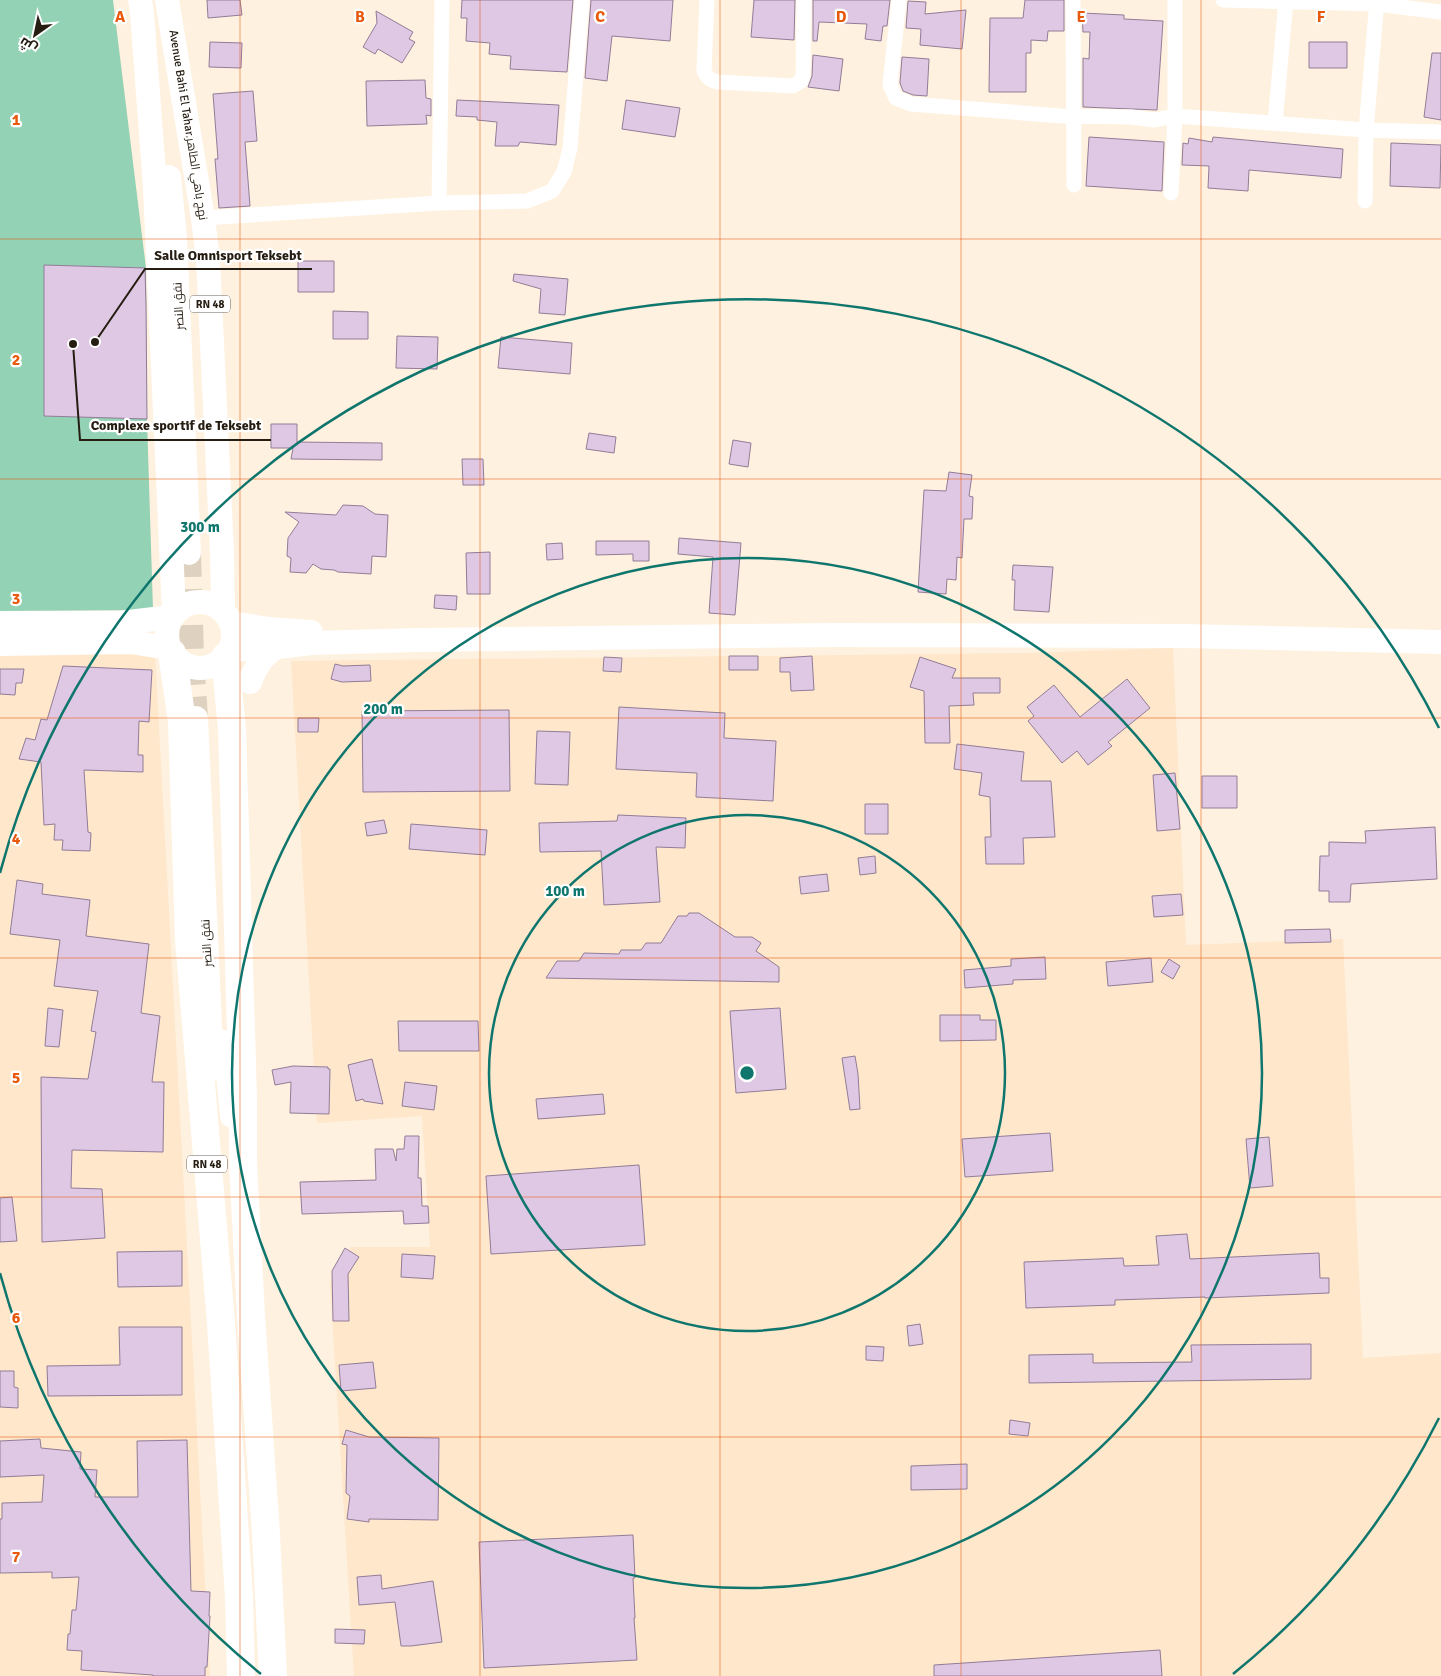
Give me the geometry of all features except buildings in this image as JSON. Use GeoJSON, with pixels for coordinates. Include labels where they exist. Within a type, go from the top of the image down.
{"type":"FeatureCollection","features":[{"type":"Feature","properties":{"kind":"highway","name":"RN 48"},"geometry":{"type":"LineString","coordinates":[[170,651],[182,721],[189,940],[220,1323],[239,1597],[241,1676]]}},
{"type":"Feature","properties":{"kind":"highway","name":"RN 48"},"geometry":{"type":"LineString","coordinates":[[227,653],[232,729],[243,1098],[243,1163],[273,1676]]}},
{"type":"Feature","properties":{"kind":"highway"},"geometry":{"type":"LineString","coordinates":[[220,1323],[251,1316]]}},
{"type":"Feature","properties":{"kind":"highway"},"geometry":{"type":"LineString","coordinates":[[234,1534],[266,1534]]}},
{"type":"Feature","properties":{"kind":"main road"},"geometry":{"type":"LineString","coordinates":[[140,0],[155,187],[173,615]]}},
{"type":"Feature","properties":{"kind":"main road","name":"Avenue Bahi El Tahar,نهج باهي الطاهر"},"geometry":{"type":"LineString","coordinates":[[167,0],[190,135],[208,259],[222,553],[227,617]]}},
{"type":"Feature","properties":{"kind":"main road","name":"نفق النصر"},"geometry":{"type":"LineString","coordinates":[[146,64],[156,85],[162,108],[175,238],[194,553],[185,226],[185,183],[190,135]]}},
{"type":"Feature","properties":{"kind":"main road"},"geometry":{"type":"LineString","coordinates":[[193,602],[214,604],[227,617],[233,636],[227,653],[218,663],[202,668],[193,667],[178,660],[170,651],[166,632],[173,615],[182,606],[193,602]]}},
{"type":"Feature","properties":{"kind":"main road"},"geometry":{"type":"LineString","coordinates":[[0,623],[120,623],[154,620],[173,615]]}},
{"type":"Feature","properties":{"kind":"main road"},"geometry":{"type":"LineString","coordinates":[[227,617],[276,630],[417,640]]}},
{"type":"Feature","properties":{"kind":"main road"},"geometry":{"type":"LineString","coordinates":[[227,653],[312,643],[835,635],[1184,636],[1441,642]]}},
{"type":"Feature","properties":{"kind":"main road"},"geometry":{"type":"LineString","coordinates":[[0,644],[130,642],[170,651]]}},
{"type":"Feature","properties":{"kind":"main road"},"geometry":{"type":"LineString","coordinates":[[250,682],[254,670],[262,659],[277,647]]}},
{"type":"Feature","properties":{"kind":"main road","name":"نفق النصر"},"geometry":{"type":"LineString","coordinates":[[207,1166],[214,1147],[215,1133],[203,718],[223,1014],[234,1137],[243,1163]]}},
{"type":"Feature","properties":{"kind":"street"},"geometry":{"type":"LineString","coordinates":[[439,203],[442,0]]}},
{"type":"Feature","properties":{"kind":"street"},"geometry":{"type":"LineString","coordinates":[[203,218],[439,203],[527,201],[552,191],[564,172],[570,148],[582,0]]}},
{"type":"Feature","properties":{"kind":"street"},"geometry":{"type":"LineString","coordinates":[[707,0],[704,71],[706,76],[718,82],[793,86],[803,76],[804,0]]}},
{"type":"Feature","properties":{"kind":"street"},"geometry":{"type":"LineString","coordinates":[[899,0],[890,85],[896,98],[911,104],[1074,116],[1131,117],[1154,120],[1175,116],[1366,130],[1441,132]]}},
{"type":"Feature","properties":{"kind":"street"},"geometry":{"type":"LineString","coordinates":[[1073,0],[1074,185]]}},
{"type":"Feature","properties":{"kind":"street"},"geometry":{"type":"LineString","coordinates":[[1171,194],[1175,116],[1175,0]]}},
{"type":"Feature","properties":{"kind":"street"},"geometry":{"type":"LineString","coordinates":[[1223,0],[1377,2],[1441,12]]}},
{"type":"Feature","properties":{"kind":"street"},"geometry":{"type":"LineString","coordinates":[[1275,123],[1286,1]]}},
{"type":"Feature","properties":{"kind":"street"},"geometry":{"type":"LineString","coordinates":[[1365,201],[1366,130],[1377,2]]}},
{"type":"Feature","properties":{"kind":"shaded area"},"geometry":{"type":"Polygon","coordinates":[[[1173,648],[1186,945],[1343,939],[1363,1358],[1441,1353],[1441,1676],[354,1676],[330,1283],[351,1247],[430,1247],[422,1116],[317,1123],[291,661],[1028,653],[1173,648]]]}},
{"type":"Feature","properties":{"kind":"shaded area"},"geometry":{"type":"Polygon","coordinates":[[[155,652],[210,1676],[0,1676],[0,655],[155,652]]]}},
{"type":"Feature","properties":{"kind":"green space"},"geometry":{"type":"Polygon","coordinates":[[[0,0],[113,0],[146,268],[147,419],[153,610],[0,611],[0,0]]]}},
{"type":"Feature","properties":{"kind":"tunnel"},"geometry":{"type":"LineString","coordinates":[[189,553],[196,718]]}},
{"type":"Feature","properties":{"kind":"place","name":"Salle Omnisport Teksebt"},"geometry":{"type":"Point","coordinates":[95,342]}},
{"type":"Feature","properties":{"kind":"place","name":"Complexe sportif de Teksebt"},"geometry":{"type":"Point","coordinates":[73,344]}}]}
